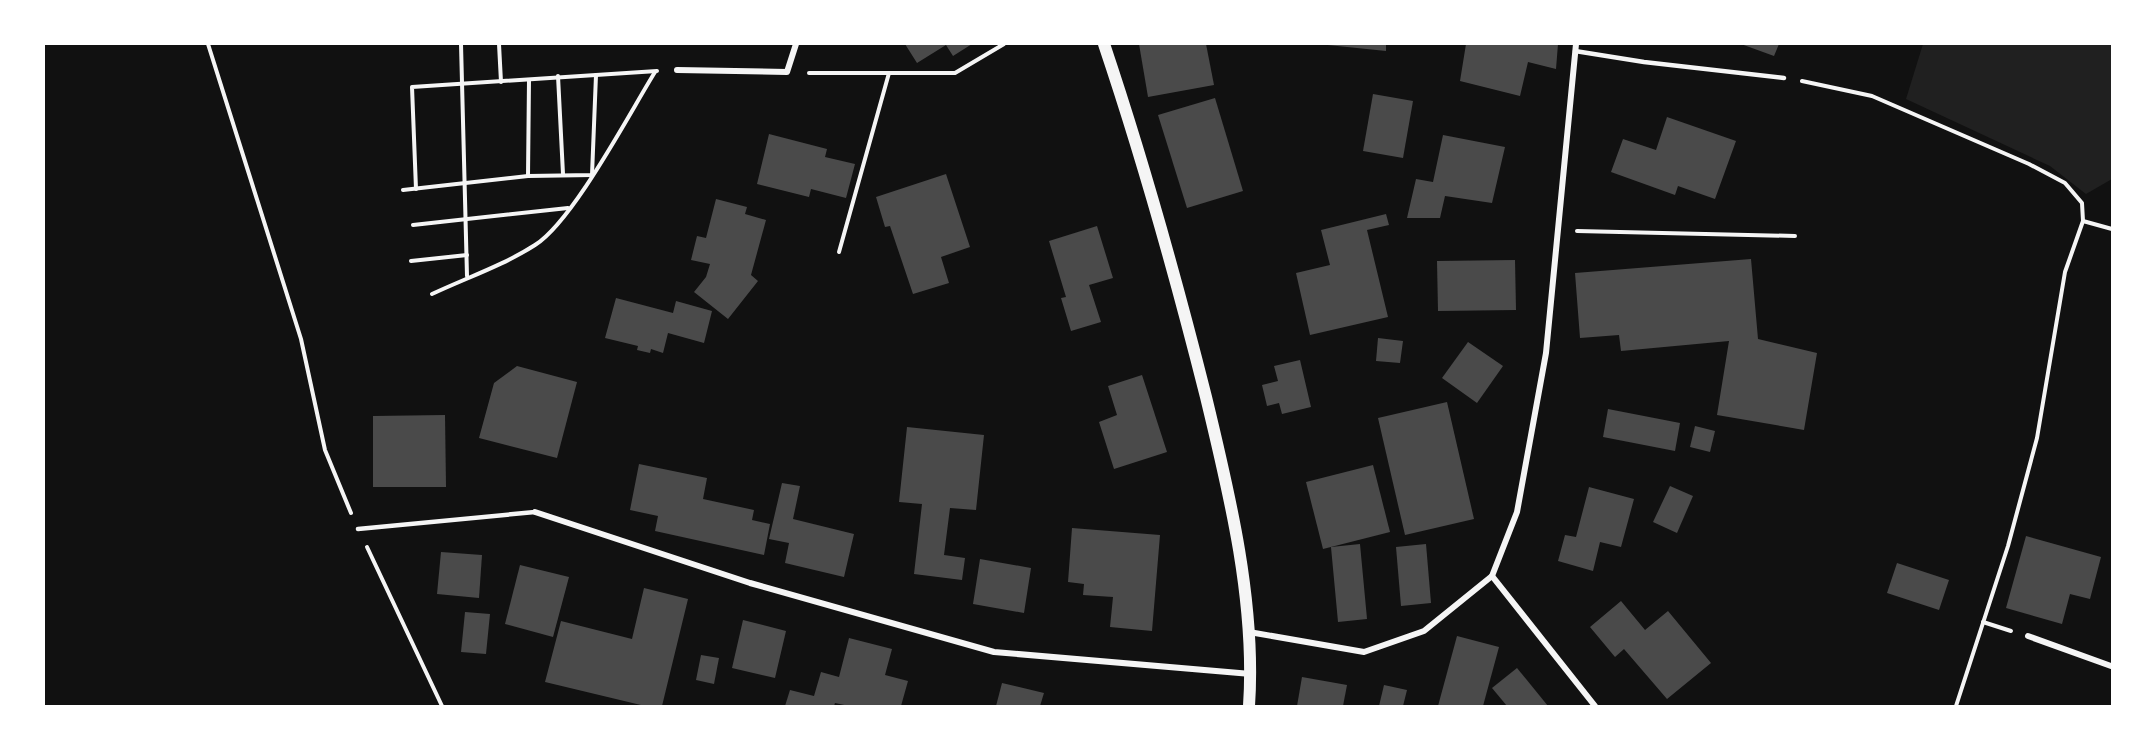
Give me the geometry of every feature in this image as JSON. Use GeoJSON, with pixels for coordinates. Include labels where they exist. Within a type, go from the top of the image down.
{"type":"FeatureCollection","features":[{"type":"Feature","properties":{"kind":"main road"},"geometry":{"type":"LineString","coordinates":[[1104,44],[1174,270],[1232,506],[1248,632],[1251,674],[1249,706]]}},
{"type":"Feature","properties":{"kind":"street"},"geometry":{"type":"LineString","coordinates":[[677,70],[787,72],[796,44]]}},
{"type":"Feature","properties":{"kind":"street"},"geometry":{"type":"LineString","coordinates":[[1248,632],[1364,652],[1424,631],[1492,576],[1517,512],[1546,353],[1575,47]]}},
{"type":"Feature","properties":{"kind":"street"},"geometry":{"type":"LineString","coordinates":[[535,512],[750,583],[994,652],[1251,674]]}},
{"type":"Feature","properties":{"kind":"street"},"geometry":{"type":"LineString","coordinates":[[1492,576],[1595,706]]}},
{"type":"Feature","properties":{"kind":"street"},"geometry":{"type":"LineString","coordinates":[[2028,636],[2112,664]]}},
{"type":"Feature","properties":{"kind":"lane"},"geometry":{"type":"LineString","coordinates":[[1575,47],[1644,62],[1784,78]]}},
{"type":"Feature","properties":{"kind":"lane"},"geometry":{"type":"LineString","coordinates":[[358,529],[535,512]]}},
{"type":"Feature","properties":{"kind":"path"},"geometry":{"type":"LineString","coordinates":[[208,44],[301,339],[325,450],[358,529],[442,706]]}},
{"type":"Feature","properties":{"kind":"path"},"geometry":{"type":"LineString","coordinates":[[461,44],[464,185],[468,219],[467,277]]}},
{"type":"Feature","properties":{"kind":"path"},"geometry":{"type":"LineString","coordinates":[[499,44],[501,82]]}},
{"type":"Feature","properties":{"kind":"path"},"geometry":{"type":"LineString","coordinates":[[787,72],[955,73],[1004,44]]}},
{"type":"Feature","properties":{"kind":"path"},"geometry":{"type":"LineString","coordinates":[[416,189],[412,87],[677,70]]}},
{"type":"Feature","properties":{"kind":"path"},"geometry":{"type":"LineString","coordinates":[[432,294],[537,244],[568,208],[592,175],[655,71]]}},
{"type":"Feature","properties":{"kind":"path"},"geometry":{"type":"LineString","coordinates":[[839,252],[889,73]]}},
{"type":"Feature","properties":{"kind":"path"},"geometry":{"type":"LineString","coordinates":[[592,175],[596,75]]}},
{"type":"Feature","properties":{"kind":"path"},"geometry":{"type":"LineString","coordinates":[[558,76],[563,174]]}},
{"type":"Feature","properties":{"kind":"path"},"geometry":{"type":"LineString","coordinates":[[1784,78],[1872,96],[2030,164],[2065,183],[2082,203],[2083,221],[2065,272],[2037,438],[2008,546],[1956,706]]}},
{"type":"Feature","properties":{"kind":"path"},"geometry":{"type":"LineString","coordinates":[[528,176],[529,80]]}},
{"type":"Feature","properties":{"kind":"path"},"geometry":{"type":"LineString","coordinates":[[403,190],[464,185],[528,176],[592,175]]}},
{"type":"Feature","properties":{"kind":"path"},"geometry":{"type":"LineString","coordinates":[[413,225],[568,208]]}},
{"type":"Feature","properties":{"kind":"path"},"geometry":{"type":"LineString","coordinates":[[2083,221],[2112,230]]}},
{"type":"Feature","properties":{"kind":"path"},"geometry":{"type":"LineString","coordinates":[[1558,231],[1653,231],[1795,236]]}},
{"type":"Feature","properties":{"kind":"path"},"geometry":{"type":"LineString","coordinates":[[411,261],[467,255]]}},
{"type":"Feature","properties":{"kind":"path"},"geometry":{"type":"LineString","coordinates":[[1983,622],[2028,636]]}},
{"type":"Feature","properties":{"kind":"shaded area"},"geometry":{"type":"Polygon","coordinates":[[[1923,44],[2112,44],[2112,179],[2086,194],[2050,166],[1906,99],[1923,44]]]}},
{"type":"Feature","properties":{"kind":"building"},"geometry":{"type":"Polygon","coordinates":[[[905,44],[972,44],[953,56],[946,45],[917,63],[905,44]]]}},
{"type":"Feature","properties":{"kind":"building"},"geometry":{"type":"Polygon","coordinates":[[[1139,44],[1206,44],[1214,85],[1148,97],[1139,44]]]}},
{"type":"Feature","properties":{"kind":"building"},"geometry":{"type":"Polygon","coordinates":[[[1318,44],[1386,44],[1386,51],[1318,44]]]}},
{"type":"Feature","properties":{"kind":"building"},"geometry":{"type":"Polygon","coordinates":[[[1466,44],[1558,44],[1556,69],[1528,62],[1520,96],[1460,81],[1466,44]]]}},
{"type":"Feature","properties":{"kind":"building"},"geometry":{"type":"Polygon","coordinates":[[[1741,44],[1779,44],[1774,56],[1741,44]]]}},
{"type":"Feature","properties":{"kind":"building"},"geometry":{"type":"Polygon","coordinates":[[[1373,94],[1413,101],[1403,158],[1363,151],[1373,94]]]}},
{"type":"Feature","properties":{"kind":"building"},"geometry":{"type":"Polygon","coordinates":[[[1215,98],[1243,191],[1187,208],[1158,115],[1215,98]]]}},
{"type":"Feature","properties":{"kind":"building"},"geometry":{"type":"Polygon","coordinates":[[[1667,117],[1736,141],[1715,199],[1678,186],[1675,195],[1611,172],[1623,139],[1656,150],[1667,117]]]}},
{"type":"Feature","properties":{"kind":"building"},"geometry":{"type":"Polygon","coordinates":[[[769,134],[827,149],[825,157],[855,164],[846,198],[811,189],[809,197],[757,184],[769,134]]]}},
{"type":"Feature","properties":{"kind":"building"},"geometry":{"type":"Polygon","coordinates":[[[1443,135],[1505,147],[1492,203],[1445,196],[1440,218],[1407,218],[1416,179],[1433,182],[1443,135]]]}},
{"type":"Feature","properties":{"kind":"building"},"geometry":{"type":"Polygon","coordinates":[[[946,174],[970,247],[941,257],[949,283],[913,294],[890,226],[885,227],[876,197],[946,174]]]}},
{"type":"Feature","properties":{"kind":"building"},"geometry":{"type":"Polygon","coordinates":[[[716,199],[747,207],[745,214],[766,220],[751,275],[758,281],[728,319],[694,292],[706,277],[710,264],[691,260],[697,236],[706,238],[716,199]]]}},
{"type":"Feature","properties":{"kind":"building"},"geometry":{"type":"Polygon","coordinates":[[[1386,214],[1389,225],[1367,230],[1388,317],[1310,335],[1296,273],[1330,265],[1321,230],[1386,214]]]}},
{"type":"Feature","properties":{"kind":"building"},"geometry":{"type":"Polygon","coordinates":[[[1097,226],[1113,278],[1089,285],[1101,322],[1071,331],[1061,298],[1066,297],[1049,241],[1097,226]]]}},
{"type":"Feature","properties":{"kind":"building"},"geometry":{"type":"Polygon","coordinates":[[[1751,259],[1758,339],[1817,353],[1804,430],[1717,415],[1729,341],[1621,351],[1619,335],[1580,338],[1575,273],[1751,259]]]}},
{"type":"Feature","properties":{"kind":"building"},"geometry":{"type":"Polygon","coordinates":[[[1515,260],[1516,310],[1438,311],[1437,261],[1515,260]]]}},
{"type":"Feature","properties":{"kind":"building"},"geometry":{"type":"Polygon","coordinates":[[[616,298],[673,313],[676,301],[712,311],[704,343],[668,333],[663,353],[651,349],[650,353],[637,350],[638,346],[605,338],[616,298]]]}},
{"type":"Feature","properties":{"kind":"building"},"geometry":{"type":"Polygon","coordinates":[[[1378,338],[1403,341],[1400,363],[1376,361],[1378,338]]]}},
{"type":"Feature","properties":{"kind":"building"},"geometry":{"type":"Polygon","coordinates":[[[1468,342],[1503,366],[1477,403],[1442,378],[1468,342]]]}},
{"type":"Feature","properties":{"kind":"building"},"geometry":{"type":"Polygon","coordinates":[[[1300,360],[1311,407],[1282,414],[1279,403],[1267,406],[1262,385],[1278,381],[1274,366],[1300,360]]]}},
{"type":"Feature","properties":{"kind":"building"},"geometry":{"type":"Polygon","coordinates":[[[517,366],[577,382],[557,458],[479,438],[494,383],[517,366]]]}},
{"type":"Feature","properties":{"kind":"building"},"geometry":{"type":"Polygon","coordinates":[[[1142,375],[1167,452],[1114,469],[1099,422],[1117,415],[1108,386],[1142,375]]]}},
{"type":"Feature","properties":{"kind":"building"},"geometry":{"type":"Polygon","coordinates":[[[1447,402],[1474,519],[1405,535],[1378,418],[1447,402]]]}},
{"type":"Feature","properties":{"kind":"building"},"geometry":{"type":"Polygon","coordinates":[[[1608,409],[1680,423],[1675,451],[1603,437],[1608,409]]]}},
{"type":"Feature","properties":{"kind":"building"},"geometry":{"type":"Polygon","coordinates":[[[445,415],[446,487],[373,487],[373,416],[445,415]]]}},
{"type":"Feature","properties":{"kind":"building"},"geometry":{"type":"Polygon","coordinates":[[[1695,426],[1715,431],[1710,452],[1690,447],[1695,426]]]}},
{"type":"Feature","properties":{"kind":"building"},"geometry":{"type":"Polygon","coordinates":[[[907,427],[984,435],[976,510],[950,508],[944,555],[965,558],[962,580],[914,574],[922,504],[899,502],[907,427]]]}},
{"type":"Feature","properties":{"kind":"building"},"geometry":{"type":"Polygon","coordinates":[[[639,464],[707,478],[703,499],[754,510],[752,520],[770,524],[764,555],[655,531],[658,516],[630,510],[639,464]]]}},
{"type":"Feature","properties":{"kind":"building"},"geometry":{"type":"Polygon","coordinates":[[[1373,465],[1390,532],[1323,549],[1306,482],[1373,465]]]}},
{"type":"Feature","properties":{"kind":"building"},"geometry":{"type":"Polygon","coordinates":[[[782,483],[800,486],[793,519],[854,534],[844,577],[785,563],[789,543],[769,539],[782,483]]]}},
{"type":"Feature","properties":{"kind":"building"},"geometry":{"type":"Polygon","coordinates":[[[1670,486],[1693,496],[1677,533],[1653,522],[1670,486]]]}},
{"type":"Feature","properties":{"kind":"building"},"geometry":{"type":"Polygon","coordinates":[[[1589,487],[1634,499],[1621,547],[1600,542],[1593,571],[1558,561],[1565,535],[1576,537],[1589,487]]]}},
{"type":"Feature","properties":{"kind":"building"},"geometry":{"type":"Polygon","coordinates":[[[1072,528],[1160,535],[1152,631],[1110,627],[1113,597],[1083,595],[1084,584],[1068,582],[1072,528]]]}},
{"type":"Feature","properties":{"kind":"building"},"geometry":{"type":"Polygon","coordinates":[[[2026,536],[2101,557],[2090,599],[2070,594],[2062,624],[2006,608],[2026,536]]]}},
{"type":"Feature","properties":{"kind":"building"},"geometry":{"type":"Polygon","coordinates":[[[1360,544],[1367,619],[1338,622],[1331,547],[1360,544]]]}},
{"type":"Feature","properties":{"kind":"building"},"geometry":{"type":"Polygon","coordinates":[[[1426,544],[1431,603],[1401,606],[1396,547],[1426,544]]]}},
{"type":"Feature","properties":{"kind":"building"},"geometry":{"type":"Polygon","coordinates":[[[441,552],[482,555],[479,598],[437,594],[441,552]]]}},
{"type":"Feature","properties":{"kind":"building"},"geometry":{"type":"Polygon","coordinates":[[[980,559],[1031,568],[1024,613],[973,604],[980,559]]]}},
{"type":"Feature","properties":{"kind":"building"},"geometry":{"type":"Polygon","coordinates":[[[1897,563],[1949,580],[1939,610],[1887,593],[1897,563]]]}},
{"type":"Feature","properties":{"kind":"building"},"geometry":{"type":"Polygon","coordinates":[[[520,565],[569,577],[553,637],[505,624],[520,565]]]}},
{"type":"Feature","properties":{"kind":"building"},"geometry":{"type":"Polygon","coordinates":[[[644,588],[688,599],[662,706],[645,706],[545,682],[561,621],[632,639],[644,588]]]}},
{"type":"Feature","properties":{"kind":"building"},"geometry":{"type":"Polygon","coordinates":[[[1621,601],[1645,630],[1668,611],[1711,663],[1667,699],[1624,649],[1615,657],[1590,627],[1621,601]]]}},
{"type":"Feature","properties":{"kind":"building"},"geometry":{"type":"Polygon","coordinates":[[[465,612],[490,614],[486,654],[461,652],[465,612]]]}},
{"type":"Feature","properties":{"kind":"building"},"geometry":{"type":"Polygon","coordinates":[[[743,620],[786,631],[775,678],[732,668],[743,620]]]}},
{"type":"Feature","properties":{"kind":"building"},"geometry":{"type":"Polygon","coordinates":[[[1457,636],[1499,647],[1483,706],[1438,706],[1457,636]]]}},
{"type":"Feature","properties":{"kind":"building"},"geometry":{"type":"Polygon","coordinates":[[[849,638],[892,649],[885,675],[908,681],[901,706],[849,706],[835,703],[834,706],[785,706],[790,690],[814,696],[821,672],[839,677],[849,638]]]}},
{"type":"Feature","properties":{"kind":"building"},"geometry":{"type":"Polygon","coordinates":[[[701,655],[719,658],[714,684],[696,680],[701,655]]]}},
{"type":"Feature","properties":{"kind":"building"},"geometry":{"type":"Polygon","coordinates":[[[1517,668],[1548,706],[1507,706],[1492,688],[1517,668]]]}},
{"type":"Feature","properties":{"kind":"building"},"geometry":{"type":"Polygon","coordinates":[[[1302,677],[1347,685],[1343,706],[1297,706],[1302,677]]]}},
{"type":"Feature","properties":{"kind":"building"},"geometry":{"type":"Polygon","coordinates":[[[1002,683],[1044,693],[1040,706],[996,706],[1002,683]]]}},
{"type":"Feature","properties":{"kind":"building"},"geometry":{"type":"Polygon","coordinates":[[[1384,685],[1407,690],[1403,706],[1379,706],[1384,685]]]}}]}
